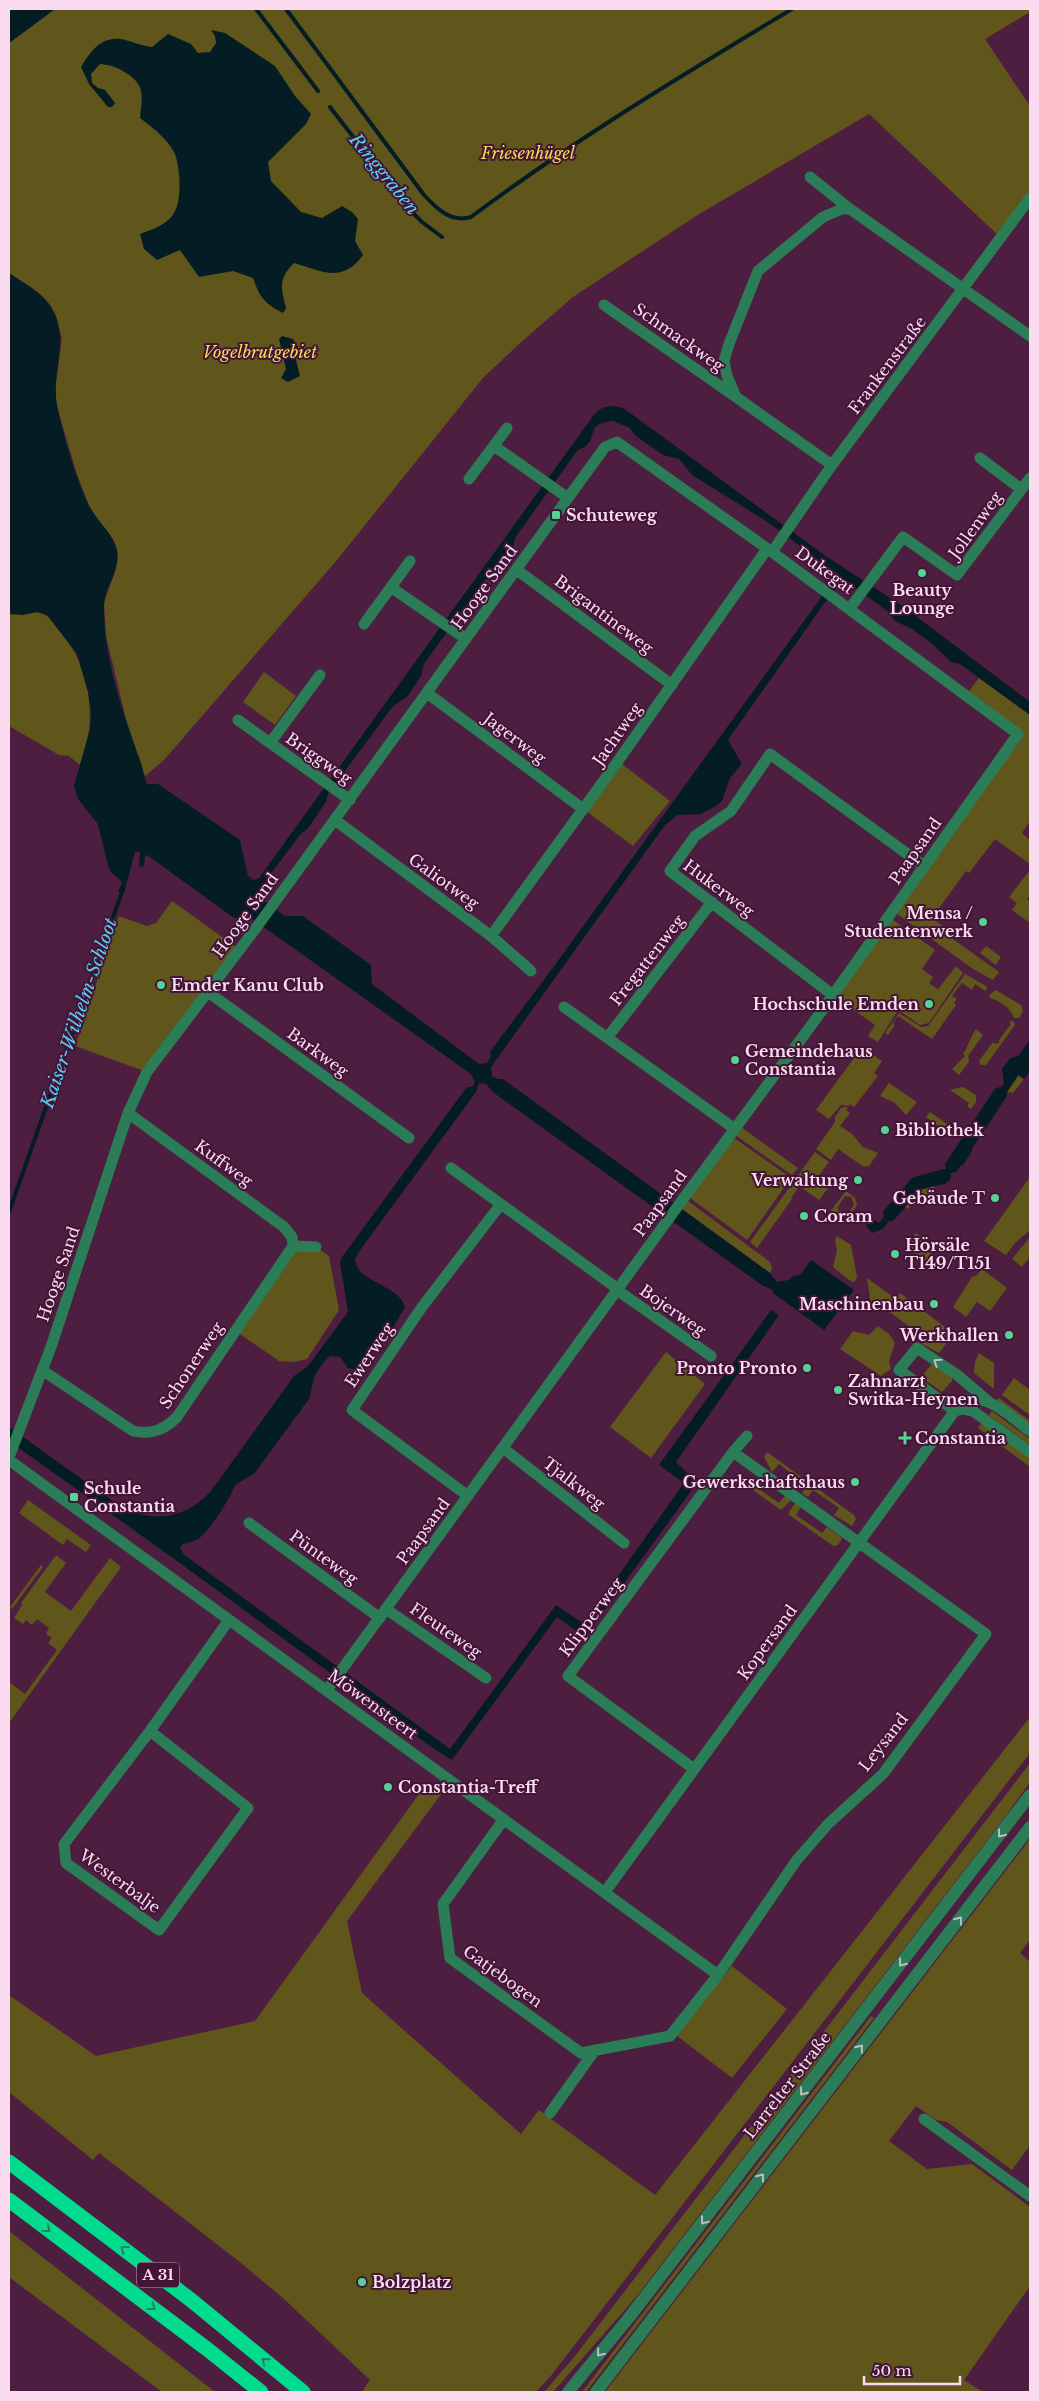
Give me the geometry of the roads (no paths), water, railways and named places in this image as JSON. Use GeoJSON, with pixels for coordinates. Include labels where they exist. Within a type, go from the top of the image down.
{"type":"FeatureCollection","features":[{"type":"Feature","properties":{"kind":"highway","name":"A 31"},"geometry":{"type":"LineString","coordinates":[[9,2162],[191,2300],[303,2392]]}},
{"type":"Feature","properties":{"kind":"highway"},"geometry":{"type":"LineString","coordinates":[[9,2200],[261,2392]]}},
{"type":"Feature","properties":{"kind":"street"},"geometry":{"type":"LineString","coordinates":[[810,177],[850,208],[1030,336]]}},
{"type":"Feature","properties":{"kind":"street","name":"Frankenstraße"},"geometry":{"type":"LineString","coordinates":[[769,550],[782,538],[832,465],[1030,198]]}},
{"type":"Feature","properties":{"kind":"street","name":"Schmackweg"},"geometry":{"type":"LineString","coordinates":[[736,397],[727,376],[724,361],[758,271],[823,218],[842,209],[850,208]]}},
{"type":"Feature","properties":{"kind":"street","name":"Schmackweg"},"geometry":{"type":"LineString","coordinates":[[604,305],[832,465]]}},
{"type":"Feature","properties":{"kind":"street"},"geometry":{"type":"LineString","coordinates":[[469,480],[507,428]]}},
{"type":"Feature","properties":{"kind":"street","name":"Dukegat"},"geometry":{"type":"LineString","coordinates":[[608,445],[617,442],[845,605],[1018,734]]}},
{"type":"Feature","properties":{"kind":"street","name":"Hooge Sand"},"geometry":{"type":"LineString","coordinates":[[10,1455],[42,1370],[128,1113],[147,1072],[256,928],[608,445]]}},
{"type":"Feature","properties":{"kind":"street"},"geometry":{"type":"LineString","coordinates":[[494,446],[568,498]]}},
{"type":"Feature","properties":{"kind":"street","name":"Jollenweg"},"geometry":{"type":"LineString","coordinates":[[980,458],[1021,489]]}},
{"type":"Feature","properties":{"kind":"street","name":"Jollenweg"},"geometry":{"type":"LineString","coordinates":[[845,605],[861,594],[903,537],[957,575],[1030,478]]}},
{"type":"Feature","properties":{"kind":"street","name":"Jachtweg"},"geometry":{"type":"LineString","coordinates":[[491,936],[769,550]]}},
{"type":"Feature","properties":{"kind":"street"},"geometry":{"type":"LineString","coordinates":[[364,624],[410,561]]}},
{"type":"Feature","properties":{"kind":"street","name":"Brigantineweg"},"geometry":{"type":"LineString","coordinates":[[518,570],[672,684]]}},
{"type":"Feature","properties":{"kind":"street"},"geometry":{"type":"LineString","coordinates":[[392,588],[466,639]]}},
{"type":"Feature","properties":{"kind":"street","name":"Briggweg"},"geometry":{"type":"LineString","coordinates":[[270,743],[320,675]]}},
{"type":"Feature","properties":{"kind":"street","name":"Jagerweg"},"geometry":{"type":"LineString","coordinates":[[428,693],[583,809]]}},
{"type":"Feature","properties":{"kind":"street","name":"Briggweg"},"geometry":{"type":"LineString","coordinates":[[238,720],[350,800]]}},
{"type":"Feature","properties":{"kind":"street","name":"Paapsand"},"geometry":{"type":"LineString","coordinates":[[327,1690],[833,995],[1018,734]]}},
{"type":"Feature","properties":{"kind":"street","name":"Hukerweg"},"geometry":{"type":"LineString","coordinates":[[833,995],[670,871],[695,836],[731,811],[770,754],[924,866]]}},
{"type":"Feature","properties":{"kind":"street","name":"Galiotweg"},"geometry":{"type":"LineString","coordinates":[[335,820],[491,936],[531,971]]}},
{"type":"Feature","properties":{"kind":"street","name":"Fregattenweg"},"geometry":{"type":"LineString","coordinates":[[607,1038],[712,902]]}},
{"type":"Feature","properties":{"kind":"street","name":"Barkweg"},"geometry":{"type":"LineString","coordinates":[[208,992],[409,1138]]}},
{"type":"Feature","properties":{"kind":"street"},"geometry":{"type":"LineString","coordinates":[[564,1007],[735,1129]]}},
{"type":"Feature","properties":{"kind":"street","name":"Kuffweg"},"geometry":{"type":"LineString","coordinates":[[128,1113],[284,1226],[292,1237],[293,1246]]}},
{"type":"Feature","properties":{"kind":"street"},"geometry":{"type":"LineString","coordinates":[[451,1168],[618,1290]]}},
{"type":"Feature","properties":{"kind":"street","name":"Ewerweg"},"geometry":{"type":"LineString","coordinates":[[468,1496],[352,1410],[422,1307],[501,1204]]}},
{"type":"Feature","properties":{"kind":"street"},"geometry":{"type":"LineString","coordinates":[[293,1246],[316,1247]]}},
{"type":"Feature","properties":{"kind":"street","name":"Schonerweg"},"geometry":{"type":"LineString","coordinates":[[42,1370],[133,1430],[151,1433],[160,1430],[177,1417],[293,1246]]}},
{"type":"Feature","properties":{"kind":"street","name":"Bojerweg"},"geometry":{"type":"LineString","coordinates":[[618,1290],[711,1356]]}},
{"type":"Feature","properties":{"kind":"street"},"geometry":{"type":"LineString","coordinates":[[955,1411],[899,1370],[917,1348],[956,1374],[989,1402],[1030,1431]]}},
{"type":"Feature","properties":{"kind":"street"},"geometry":{"type":"LineString","coordinates":[[955,1411],[966,1400],[978,1399],[989,1402]]}},
{"type":"Feature","properties":{"kind":"street"},"geometry":{"type":"LineString","coordinates":[[955,1411],[963,1409],[973,1411],[1030,1452]]}},
{"type":"Feature","properties":{"kind":"street","name":"Kopersand"},"geometry":{"type":"LineString","coordinates":[[605,1892],[955,1411]]}},
{"type":"Feature","properties":{"kind":"street","name":"Klipperweg"},"geometry":{"type":"LineString","coordinates":[[694,1768],[568,1676],[733,1452],[747,1436]]}},
{"type":"Feature","properties":{"kind":"street","name":"Tjalkweg"},"geometry":{"type":"LineString","coordinates":[[503,1448],[624,1543]]}},
{"type":"Feature","properties":{"kind":"street"},"geometry":{"type":"LineString","coordinates":[[733,1452],[859,1542]]}},
{"type":"Feature","properties":{"kind":"street","name":"Möwensteert"},"geometry":{"type":"LineString","coordinates":[[10,1455],[229,1620],[718,1975]]}},
{"type":"Feature","properties":{"kind":"street","name":"Pünteweg"},"geometry":{"type":"LineString","coordinates":[[249,1523],[383,1614]]}},
{"type":"Feature","properties":{"kind":"street","name":"Leysand"},"geometry":{"type":"LineString","coordinates":[[688,2014],[718,1975],[796,1861],[828,1824],[883,1774],[986,1634],[859,1542]]}},
{"type":"Feature","properties":{"kind":"street","name":"Fleuteweg"},"geometry":{"type":"LineString","coordinates":[[383,1614],[486,1678]]}},
{"type":"Feature","properties":{"kind":"street","name":"Westerbalje"},"geometry":{"type":"LineString","coordinates":[[150,1731],[248,1808],[159,1930],[66,1862],[64,1844],[150,1731],[229,1620]]}},
{"type":"Feature","properties":{"kind":"street","name":"Larrelter Straße"},"geometry":{"type":"LineString","coordinates":[[568,2392],[631,2315],[1030,1795]]}},
{"type":"Feature","properties":{"kind":"street","name":"Gatjebogen"},"geometry":{"type":"LineString","coordinates":[[504,1818],[443,1904],[450,1958],[581,2052],[670,2036],[688,2014]]}},
{"type":"Feature","properties":{"kind":"street"},"geometry":{"type":"LineString","coordinates":[[596,2392],[1030,1827]]}},
{"type":"Feature","properties":{"kind":"street"},"geometry":{"type":"LineString","coordinates":[[550,2113],[595,2050]]}},
{"type":"Feature","properties":{"kind":"street"},"geometry":{"type":"LineString","coordinates":[[924,2119],[1030,2196]]}},
{"type":"Feature","properties":{"kind":"water"},"geometry":{"type":"Polygon","coordinates":[[[9,9],[55,9],[9,43],[9,9]]]}},
{"type":"Feature","properties":{"kind":"water"},"geometry":{"type":"Polygon","coordinates":[[[211,30],[225,33],[275,66],[295,96],[311,114],[306,124],[268,162],[271,181],[301,212],[322,218],[342,206],[352,212],[358,219],[355,241],[363,255],[347,270],[331,273],[294,263],[283,279],[282,289],[286,308],[283,313],[264,299],[253,278],[233,271],[199,277],[180,250],[157,260],[144,249],[140,234],[168,220],[177,206],[180,183],[175,154],[164,139],[140,118],[141,92],[137,82],[117,68],[100,64],[91,74],[92,83],[98,88],[105,90],[115,103],[112,107],[108,107],[89,84],[81,67],[97,46],[114,39],[152,47],[168,34],[191,44],[198,53],[210,52],[216,43],[215,36],[211,30]]]}},
{"type":"Feature","properties":{"kind":"water"},"geometry":{"type":"Polygon","coordinates":[[[9,273],[46,300],[54,312],[58,324],[60,347],[56,381],[57,405],[81,487],[91,509],[113,539],[117,550],[117,564],[104,605],[107,645],[115,685],[147,784],[158,784],[240,840],[248,876],[254,880],[259,878],[593,416],[600,409],[608,406],[617,406],[626,410],[824,555],[901,605],[1030,702],[1030,715],[960,664],[951,662],[930,642],[912,629],[895,621],[887,611],[844,579],[823,605],[728,740],[742,764],[730,778],[722,801],[701,814],[678,815],[665,825],[491,1067],[492,1076],[503,1079],[770,1273],[777,1282],[789,1280],[793,1276],[800,1275],[811,1260],[854,1290],[824,1330],[773,1293],[773,1290],[763,1286],[494,1093],[486,1084],[479,1083],[476,1092],[355,1259],[363,1274],[395,1293],[401,1299],[405,1307],[393,1328],[377,1344],[367,1364],[358,1370],[348,1368],[340,1357],[330,1356],[323,1363],[315,1375],[309,1399],[254,1474],[236,1484],[220,1513],[198,1539],[180,1547],[183,1554],[450,1749],[556,1605],[584,1624],[684,1483],[659,1465],[771,1310],[779,1315],[676,1462],[697,1483],[585,1637],[557,1617],[452,1760],[434,1749],[9,1441],[9,1427],[121,1507],[133,1512],[145,1515],[169,1516],[191,1508],[211,1491],[294,1376],[308,1366],[348,1312],[340,1262],[342,1257],[467,1087],[472,1087],[475,1082],[471,1074],[251,918],[234,918],[147,855],[145,856],[144,866],[139,867],[140,852],[135,852],[124,893],[118,892],[122,882],[110,871],[98,824],[78,799],[74,786],[90,729],[91,713],[88,692],[77,654],[47,615],[37,612],[23,615],[9,614],[9,273]],[[613,421],[599,424],[596,427],[590,441],[586,446],[577,451],[515,538],[513,550],[498,571],[484,581],[424,664],[421,676],[407,697],[393,706],[328,794],[326,802],[308,828],[299,836],[264,883],[267,895],[264,901],[285,916],[303,916],[371,965],[372,984],[479,1064],[487,1063],[491,1056],[490,1052],[838,574],[766,521],[692,475],[679,459],[663,455],[636,436],[630,428],[613,421]]]}},
{"type":"Feature","properties":{"kind":"water"},"geometry":{"type":"Polygon","coordinates":[[[282,336],[293,339],[298,347],[296,360],[300,376],[288,382],[281,378],[286,369],[279,339],[282,336]]]}},
{"type":"Feature","properties":{"kind":"water"},"geometry":{"type":"Polygon","coordinates":[[[1030,1040],[1030,1071],[1024,1079],[1018,1075],[1007,1092],[1001,1088],[1004,1083],[1002,1069],[1010,1058],[1018,1056],[1030,1040]]]}},
{"type":"Feature","properties":{"kind":"water"},"geometry":{"type":"Polygon","coordinates":[[[998,1092],[1003,1096],[986,1120],[980,1115],[998,1092]]]}},
{"type":"Feature","properties":{"kind":"water"},"geometry":{"type":"Polygon","coordinates":[[[975,1123],[982,1127],[971,1142],[972,1151],[964,1164],[956,1169],[947,1162],[975,1123]]]}},
{"type":"Feature","properties":{"kind":"water"},"geometry":{"type":"Polygon","coordinates":[[[939,1173],[948,1180],[945,1184],[913,1189],[901,1205],[895,1200],[911,1179],[939,1173]]]}},
{"type":"Feature","properties":{"kind":"water"},"geometry":{"type":"Polygon","coordinates":[[[884,1217],[889,1221],[883,1229],[872,1233],[866,1226],[869,1222],[875,1220],[879,1223],[884,1217]]]}},
{"type":"Feature","properties":{"kind":"waterway","name":"Ringgraben"},"geometry":{"type":"LineString","coordinates":[[256,9],[318,91]]}},
{"type":"Feature","properties":{"kind":"waterway"},"geometry":{"type":"LineString","coordinates":[[286,9],[424,195],[445,213],[457,218],[471,217],[549,161],[629,109],[792,9]]}},
{"type":"Feature","properties":{"kind":"waterway","name":"Ringgraben"},"geometry":{"type":"LineString","coordinates":[[330,107],[410,210],[442,237]]}},
{"type":"Feature","properties":{"kind":"waterway","name":"Kaiser-Wilhelm-Schloot"},"geometry":{"type":"LineString","coordinates":[[9,1212],[123,889]]}},
{"type":"Feature","properties":{"kind":"waterway"},"geometry":{"type":"LineString","coordinates":[[952,1166],[1000,1094]]}},
{"type":"Feature","properties":{"kind":"waterway"},"geometry":{"type":"LineString","coordinates":[[890,1214],[916,1184],[944,1176]]}},
{"type":"Feature","properties":{"kind":"place","name":"Schuteweg"},"geometry":{"type":"Point","coordinates":[556,515]}},
{"type":"Feature","properties":{"kind":"place","name":"Beauty Lounge"},"geometry":{"type":"Point","coordinates":[922,573]}},
{"type":"Feature","properties":{"kind":"place","name":"Mensa / Studentenwerk"},"geometry":{"type":"Point","coordinates":[983,922]}},
{"type":"Feature","properties":{"kind":"place","name":"Emder Kanu Club"},"geometry":{"type":"Point","coordinates":[161,985]}},
{"type":"Feature","properties":{"kind":"place","name":"Hochschule Emden"},"geometry":{"type":"Point","coordinates":[929,1004]}},
{"type":"Feature","properties":{"kind":"place","name":"Gemeindehaus Constantia"},"geometry":{"type":"Point","coordinates":[735,1060]}},
{"type":"Feature","properties":{"kind":"place","name":"Bibliothek"},"geometry":{"type":"Point","coordinates":[885,1130]}},
{"type":"Feature","properties":{"kind":"place","name":"Verwaltung"},"geometry":{"type":"Point","coordinates":[858,1180]}},
{"type":"Feature","properties":{"kind":"place","name":"Gebäude T"},"geometry":{"type":"Point","coordinates":[995,1198]}},
{"type":"Feature","properties":{"kind":"place","name":"Coram"},"geometry":{"type":"Point","coordinates":[804,1216]}},
{"type":"Feature","properties":{"kind":"place","name":"Hörsäle T149/T151"},"geometry":{"type":"Point","coordinates":[895,1254]}},
{"type":"Feature","properties":{"kind":"place","name":"Maschinenbau"},"geometry":{"type":"Point","coordinates":[934,1304]}},
{"type":"Feature","properties":{"kind":"place","name":"Werkhallen"},"geometry":{"type":"Point","coordinates":[1009,1335]}},
{"type":"Feature","properties":{"kind":"place","name":"Pronto Pronto"},"geometry":{"type":"Point","coordinates":[807,1368]}},
{"type":"Feature","properties":{"kind":"place","name":"Zahnarzt Switka-Heynen"},"geometry":{"type":"Point","coordinates":[838,1390]}},
{"type":"Feature","properties":{"kind":"place","name":"Constantia"},"geometry":{"type":"Point","coordinates":[905,1438]}},
{"type":"Feature","properties":{"kind":"place","name":"Gewerkschaftshaus"},"geometry":{"type":"Point","coordinates":[855,1482]}},
{"type":"Feature","properties":{"kind":"place","name":"Schule Constantia"},"geometry":{"type":"Point","coordinates":[74,1497]}},
{"type":"Feature","properties":{"kind":"place","name":"Constantia-Treff"},"geometry":{"type":"Point","coordinates":[388,1787]}},
{"type":"Feature","properties":{"kind":"place","name":"Bolzplatz"},"geometry":{"type":"Point","coordinates":[362,2282]}},
{"type":"Feature","properties":{"kind":"park label","name":"Friesenhügel"},"geometry":{"type":"Point","coordinates":[528,153]}},
{"type":"Feature","properties":{"kind":"park label","name":"Vogelbrutgebiet"},"geometry":{"type":"Point","coordinates":[260,352]}}]}
